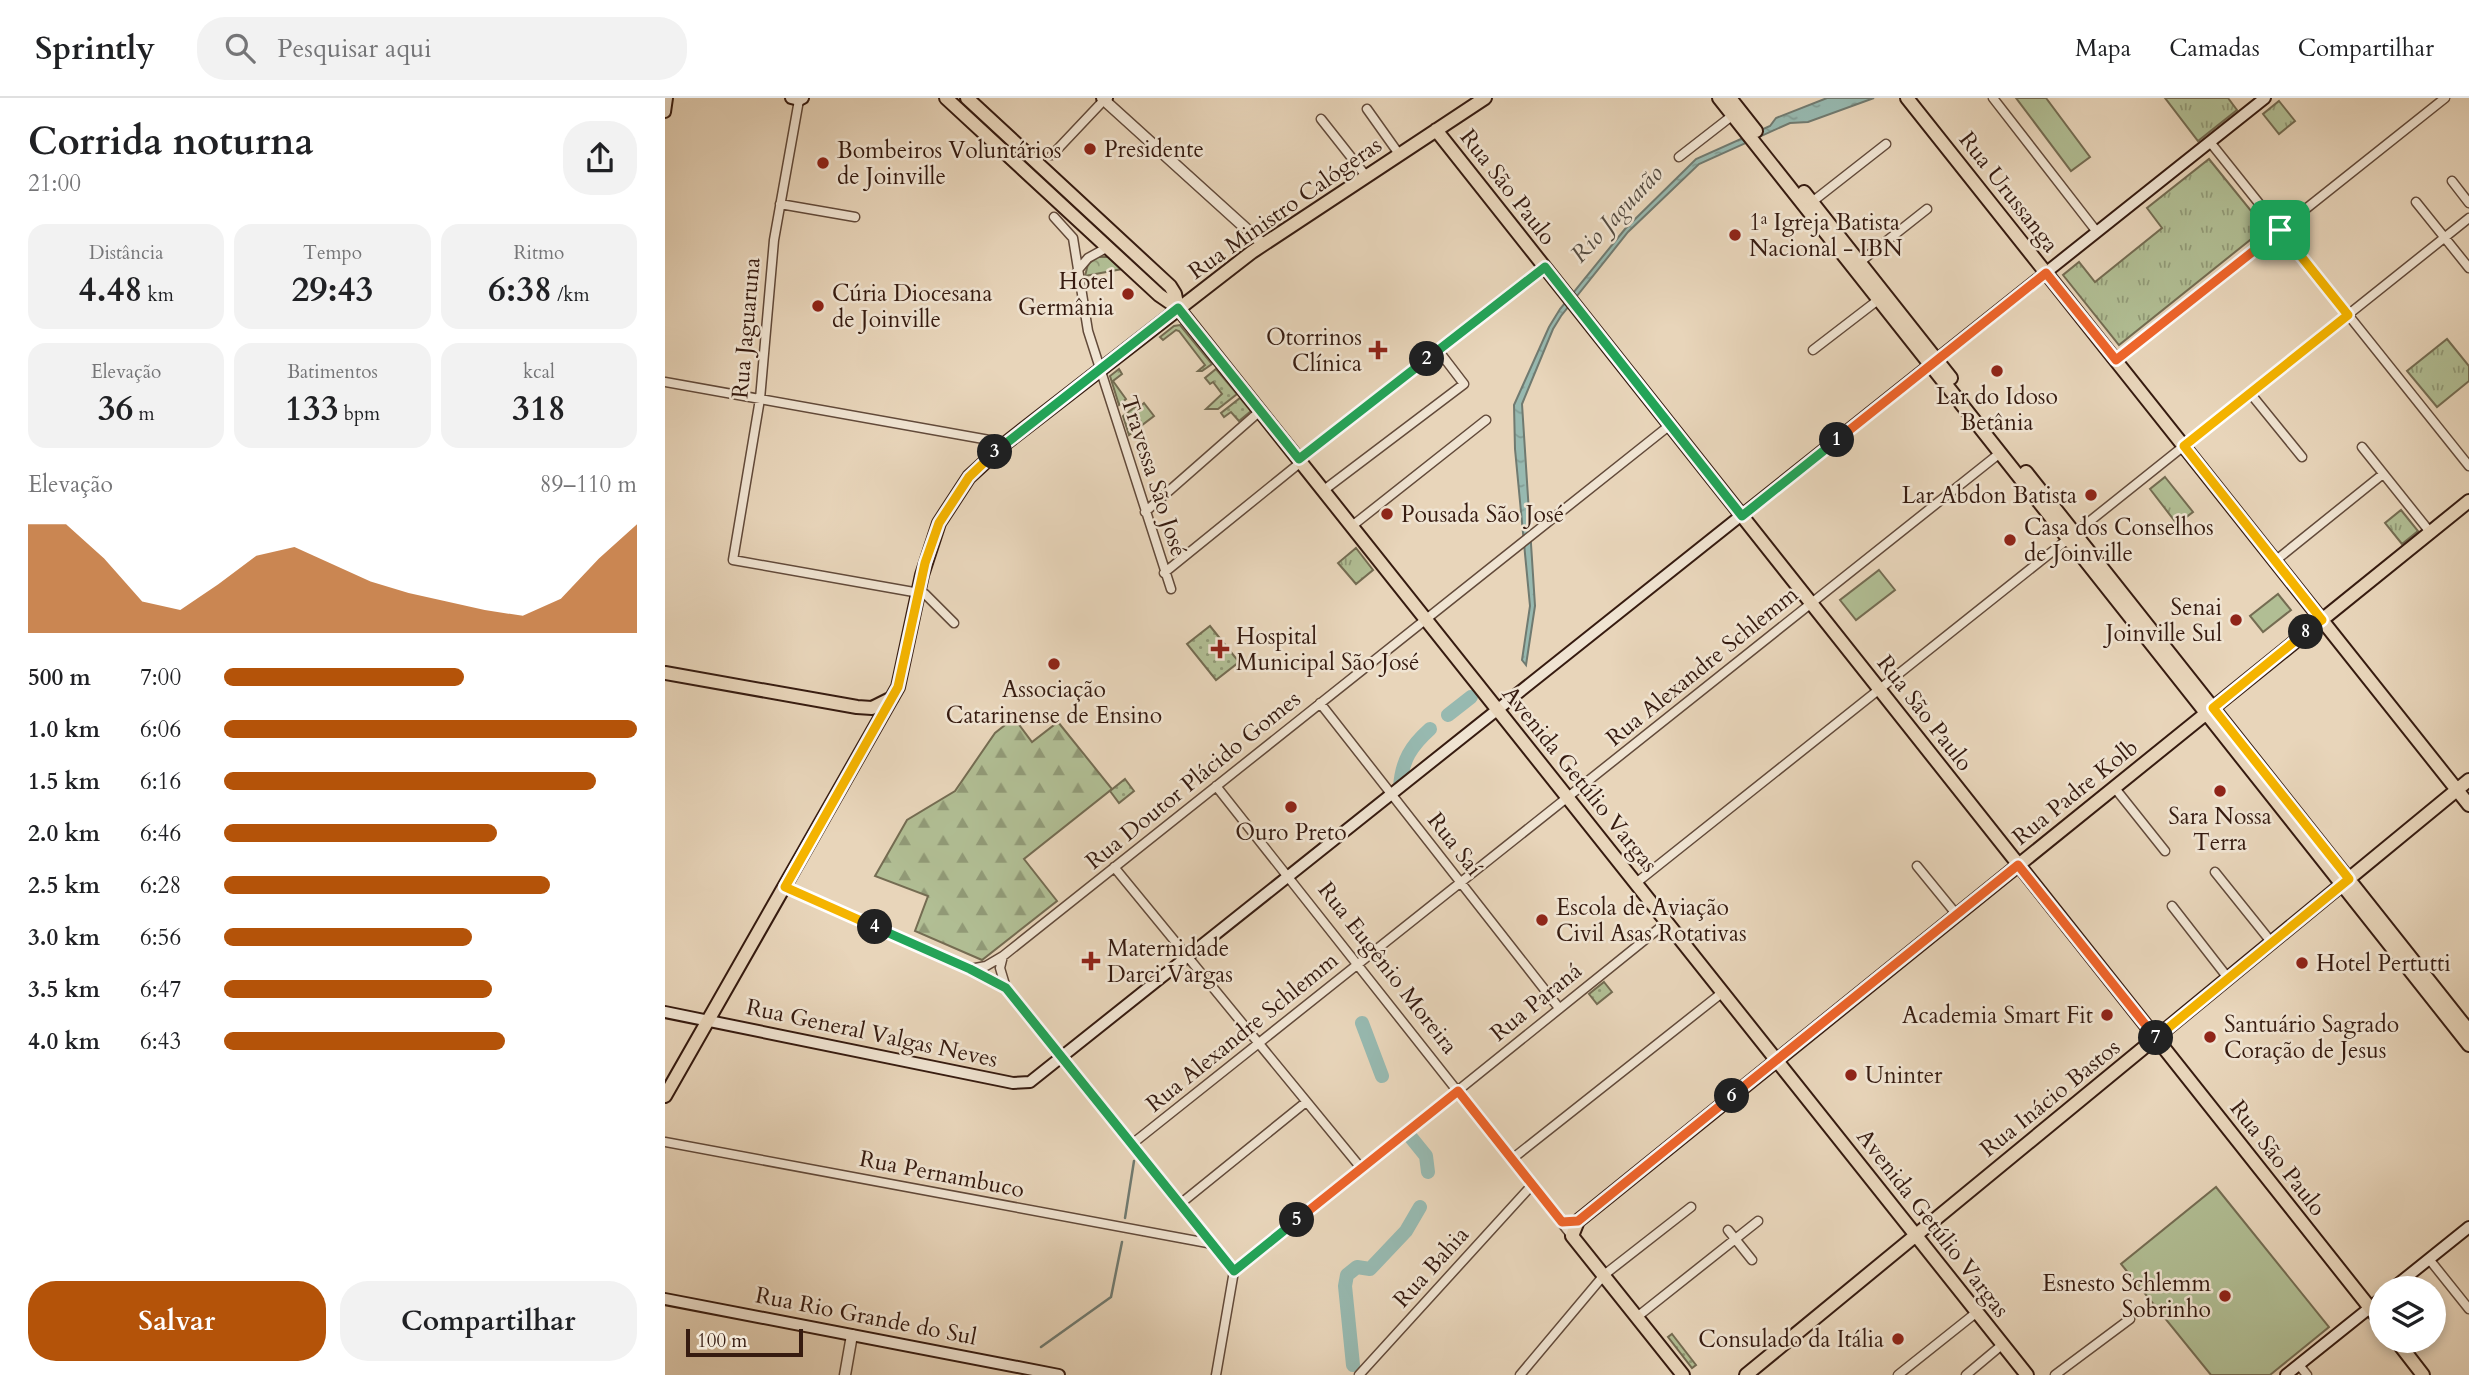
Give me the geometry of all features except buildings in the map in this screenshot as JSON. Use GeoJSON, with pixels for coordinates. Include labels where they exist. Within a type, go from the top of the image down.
{"type":"FeatureCollection","features":[{"type":"Feature","properties":{"kind":"main road"},"geometry":{"type":"LineString","coordinates":[[665,112],[667,98]]}},
{"type":"Feature","properties":{"kind":"main road"},"geometry":{"type":"LineString","coordinates":[[946,98],[1159,295],[1178,308]]}},
{"type":"Feature","properties":{"kind":"main road"},"geometry":{"type":"LineString","coordinates":[[967,98],[1170,286],[1178,308]]}},
{"type":"Feature","properties":{"kind":"main road","name":"Rua Ministro Calógeras"},"geometry":{"type":"LineString","coordinates":[[665,1096],[893,698],[902,677],[931,542],[949,505],[969,477],[1006,443],[1263,244],[1436,130],[1468,102],[1485,98]]}},
{"type":"Feature","properties":{"kind":"main road"},"geometry":{"type":"LineString","coordinates":[[1719,98],[1749,129]]}},
{"type":"Feature","properties":{"kind":"main road"},"geometry":{"type":"LineString","coordinates":[[1730,98],[1749,129],[1878,300],[1934,363],[2345,882],[2469,1045]]}},
{"type":"Feature","properties":{"kind":"main road","name":"Rua Urussanga"},"geometry":{"type":"LineString","coordinates":[[1907,98],[2469,806]]}},
{"type":"Feature","properties":{"kind":"main road","name":"Rua General Valgas Neves"},"geometry":{"type":"LineString","coordinates":[[665,1012],[1019,1084],[1035,1079],[2265,98]]}},
{"type":"Feature","properties":{"kind":"main road","name":"Rua São Paulo"},"geometry":{"type":"LineString","coordinates":[[1436,130],[2369,1308]]}},
{"type":"Feature","properties":{"kind":"main road"},"geometry":{"type":"LineString","coordinates":[[1761,144],[1860,261],[2000,453],[2071,536]]}},
{"type":"Feature","properties":{"kind":"main road","name":"Avenida Getúlio Vargas"},"geometry":{"type":"LineString","coordinates":[[1178,308],[2027,1375]]}},
{"type":"Feature","properties":{"kind":"main road","name":"Rua Padre Kolb"},"geometry":{"type":"LineString","coordinates":[[1572,1236],[1578,1221],[2469,501]]}},
{"type":"Feature","properties":{"kind":"main road"},"geometry":{"type":"LineString","coordinates":[[665,673],[857,707],[872,708],[893,698]]}},
{"type":"Feature","properties":{"kind":"main road"},"geometry":{"type":"LineString","coordinates":[[857,707],[869,723],[870,738]]}},
{"type":"Feature","properties":{"kind":"main road","name":"Rua Inácio Bastos"},"geometry":{"type":"LineString","coordinates":[[1747,1375],[2469,780]]}},
{"type":"Feature","properties":{"kind":"main road"},"geometry":{"type":"LineString","coordinates":[[2345,882],[2469,1031]]}},
{"type":"Feature","properties":{"kind":"main road"},"geometry":{"type":"LineString","coordinates":[[2408,1276],[2469,1227]]}},
{"type":"Feature","properties":{"kind":"main road","name":"Rua Eugênio Moreira"},"geometry":{"type":"LineString","coordinates":[[1572,1236],[1683,1375]]}},
{"type":"Feature","properties":{"kind":"main road","name":"Rua Rio Grande do Sul"},"geometry":{"type":"LineString","coordinates":[[665,1299],[1059,1375]]}},
{"type":"Feature","properties":{"kind":"main road"},"geometry":{"type":"LineString","coordinates":[[2286,1375],[2369,1308]]}},
{"type":"Feature","properties":{"kind":"main road"},"geometry":{"type":"LineString","coordinates":[[2406,1353],[2423,1375]]}},
{"type":"Feature","properties":{"kind":"street"},"geometry":{"type":"LineString","coordinates":[[1993,98],[2097,232]]}},
{"type":"Feature","properties":{"kind":"street"},"geometry":{"type":"LineString","coordinates":[[2116,360],[2445,98]]}},
{"type":"Feature","properties":{"kind":"street","name":"Rua Jaguaruna"},"geometry":{"type":"LineString","coordinates":[[798,99],[771,267],[759,399],[733,560],[918,593]]}},
{"type":"Feature","properties":{"kind":"street"},"geometry":{"type":"LineString","coordinates":[[1052,155],[1104,99],[1263,244]]}},
{"type":"Feature","properties":{"kind":"street"},"geometry":{"type":"LineString","coordinates":[[1367,108],[1399,154]]}},
{"type":"Feature","properties":{"kind":"street"},"geometry":{"type":"LineString","coordinates":[[1679,157],[1733,115]]}},
{"type":"Feature","properties":{"kind":"street"},"geometry":{"type":"LineString","coordinates":[[1321,119],[1366,176]]}},
{"type":"Feature","properties":{"kind":"street"},"geometry":{"type":"LineString","coordinates":[[2210,142],[2469,466]]}},
{"type":"Feature","properties":{"kind":"street"},"geometry":{"type":"LineString","coordinates":[[1812,202],[1886,144]]}},
{"type":"Feature","properties":{"kind":"street"},"geometry":{"type":"LineString","coordinates":[[2452,181],[2469,203]]}},
{"type":"Feature","properties":{"kind":"street"},"geometry":{"type":"LineString","coordinates":[[2416,202],[2469,268]]}},
{"type":"Feature","properties":{"kind":"street"},"geometry":{"type":"LineString","coordinates":[[780,204],[855,217]]}},
{"type":"Feature","properties":{"kind":"street"},"geometry":{"type":"LineString","coordinates":[[1860,261],[1927,209]]}},
{"type":"Feature","properties":{"kind":"street","name":"Travessa São José"},"geometry":{"type":"LineString","coordinates":[[1054,217],[1072,234],[1085,320],[1171,589]]}},
{"type":"Feature","properties":{"kind":"street"},"geometry":{"type":"LineString","coordinates":[[1636,883],[2469,218]]}},
{"type":"Feature","properties":{"kind":"street"},"geometry":{"type":"LineString","coordinates":[[1077,271],[1088,258],[1108,247]]}},
{"type":"Feature","properties":{"kind":"street"},"geometry":{"type":"LineString","coordinates":[[1164,573],[1438,350],[1545,267]]}},
{"type":"Feature","properties":{"kind":"street"},"geometry":{"type":"LineString","coordinates":[[1812,350],[1878,300]]}},
{"type":"Feature","properties":{"kind":"street"},"geometry":{"type":"LineString","coordinates":[[1324,490],[1464,384],[1438,350]]}},
{"type":"Feature","properties":{"kind":"street"},"geometry":{"type":"LineString","coordinates":[[665,382],[1006,443]]}},
{"type":"Feature","properties":{"kind":"street"},"geometry":{"type":"LineString","coordinates":[[2250,393],[2302,457]]}},
{"type":"Feature","properties":{"kind":"street"},"geometry":{"type":"LineString","coordinates":[[1145,512],[1260,411]]}},
{"type":"Feature","properties":{"kind":"street"},"geometry":{"type":"LineString","coordinates":[[1352,526],[1486,420]]}},
{"type":"Feature","properties":{"kind":"street","name":"Rua Doutor Plácido Gomes"},"geometry":{"type":"LineString","coordinates":[[970,969],[986,966],[1003,956],[1670,425]]}},
{"type":"Feature","properties":{"kind":"street"},"geometry":{"type":"LineString","coordinates":[[2362,447],[2430,532]]}},
{"type":"Feature","properties":{"kind":"street","name":"Rua Alexandre Schlemm"},"geometry":{"type":"LineString","coordinates":[[1132,1144],[2000,453]]}},
{"type":"Feature","properties":{"kind":"street"},"geometry":{"type":"LineString","coordinates":[[2275,561],[2383,474]]}},
{"type":"Feature","properties":{"kind":"street"},"geometry":{"type":"LineString","coordinates":[[918,593],[929,595],[954,623]]}},
{"type":"Feature","properties":{"kind":"street","name":"Rua Saí"},"geometry":{"type":"LineString","coordinates":[[1320,703],[1559,1009]]}},
{"type":"Feature","properties":{"kind":"street","name":"Rua Eugênio Moreira"},"geometry":{"type":"LineString","coordinates":[[1216,786],[1572,1236]]}},
{"type":"Feature","properties":{"kind":"street"},"geometry":{"type":"LineString","coordinates":[[2114,787],[2165,851]]}},
{"type":"Feature","properties":{"kind":"street"},"geometry":{"type":"LineString","coordinates":[[1917,866],[1957,915]]}},
{"type":"Feature","properties":{"kind":"street"},"geometry":{"type":"LineString","coordinates":[[1114,867],[1361,1168]]}},
{"type":"Feature","properties":{"kind":"street"},"geometry":{"type":"LineString","coordinates":[[2215,872],[2272,943]]}},
{"type":"Feature","properties":{"kind":"street"},"geometry":{"type":"LineString","coordinates":[[785,887],[970,969],[1006,988]]}},
{"type":"Feature","properties":{"kind":"street"},"geometry":{"type":"LineString","coordinates":[[2172,906],[2228,978]]}},
{"type":"Feature","properties":{"kind":"street","name":"Rua Paraná"},"geometry":{"type":"LineString","coordinates":[[1234,1271],[1667,922]]}},
{"type":"Feature","properties":{"kind":"street"},"geometry":{"type":"LineString","coordinates":[[1003,956],[1000,968],[1006,988],[1234,1271],[1216,1375]]}},
{"type":"Feature","properties":{"kind":"street"},"geometry":{"type":"LineString","coordinates":[[1512,1159],[1723,992]]}},
{"type":"Feature","properties":{"kind":"street"},"geometry":{"type":"LineString","coordinates":[[1180,1204],[1307,1102]]}},
{"type":"Feature","properties":{"kind":"street","name":"Rua Pernambuco"},"geometry":{"type":"LineString","coordinates":[[665,1142],[1213,1244]]}},
{"type":"Feature","properties":{"kind":"street","name":"Rua Bahia"},"geometry":{"type":"LineString","coordinates":[[1359,1375],[1532,1185]]}},
{"type":"Feature","properties":{"kind":"street"},"geometry":{"type":"LineString","coordinates":[[1520,1375],[1604,1275],[1691,1207]]}},
{"type":"Feature","properties":{"kind":"street"},"geometry":{"type":"LineString","coordinates":[[1562,1222],[1578,1221]]}},
{"type":"Feature","properties":{"kind":"street"},"geometry":{"type":"LineString","coordinates":[[1637,1317],[1758,1221]]}},
{"type":"Feature","properties":{"kind":"street"},"geometry":{"type":"LineString","coordinates":[[1728,1230],[1752,1260]]}},
{"type":"Feature","properties":{"kind":"street"},"geometry":{"type":"LineString","coordinates":[[2429,1259],[2469,1309]]}},
{"type":"Feature","properties":{"kind":"street"},"geometry":{"type":"LineString","coordinates":[[1898,1375],[1977,1312]]}},
{"type":"Feature","properties":{"kind":"street"},"geometry":{"type":"LineString","coordinates":[[2055,1375],[2130,1319]]}},
{"type":"Feature","properties":{"kind":"street"},"geometry":{"type":"LineString","coordinates":[[845,1375],[852,1335]]}},
{"type":"Feature","properties":{"kind":"street"},"geometry":{"type":"LineString","coordinates":[[1965,1375],[2003,1344]]}},
{"type":"Feature","properties":{"kind":"street"},"geometry":{"type":"LineString","coordinates":[[2299,1364],[2307,1375]]}},
{"type":"Feature","properties":{"kind":"green space"},"geometry":{"type":"Polygon","coordinates":[[[2016,98],[2046,98],[2090,157],[2071,171],[2016,98]]]}},
{"type":"Feature","properties":{"kind":"green space"},"geometry":{"type":"Polygon","coordinates":[[[2165,98],[2228,98],[2237,110],[2198,141],[2165,98]]]}},
{"type":"Feature","properties":{"kind":"green space"},"geometry":{"type":"Polygon","coordinates":[[[2279,101],[2295,121],[2279,134],[2263,114],[2279,101]]]}},
{"type":"Feature","properties":{"kind":"green space"},"geometry":{"type":"Polygon","coordinates":[[[2209,159],[2265,228],[2119,345],[2063,275],[2079,262],[2095,282],[2162,228],[2147,208],[2209,159]]]}},
{"type":"Feature","properties":{"kind":"green space"},"geometry":{"type":"Polygon","coordinates":[[[1098,257],[1111,257],[1122,269],[1085,276],[1088,264],[1098,257]]]}},
{"type":"Feature","properties":{"kind":"green space"},"geometry":{"type":"Polygon","coordinates":[[[1180,325],[1212,364],[1202,371],[1198,371],[1205,365],[1179,331],[1176,330],[1163,340],[1160,337],[1174,326],[1180,325]]]}},
{"type":"Feature","properties":{"kind":"green space"},"geometry":{"type":"Polygon","coordinates":[[[2447,339],[2469,366],[2469,381],[2437,407],[2407,371],[2447,339]]]}},
{"type":"Feature","properties":{"kind":"green space"},"geometry":{"type":"Polygon","coordinates":[[[1119,369],[1122,374],[1113,381],[1126,399],[1119,405],[1110,376],[1119,369]]]}},
{"type":"Feature","properties":{"kind":"green space"},"geometry":{"type":"Polygon","coordinates":[[[1216,369],[1237,394],[1218,409],[1206,409],[1222,394],[1213,382],[1210,384],[1205,378],[1216,369]]]}},
{"type":"Feature","properties":{"kind":"green space"},"geometry":{"type":"Polygon","coordinates":[[[1240,398],[1251,411],[1239,421],[1231,412],[1224,417],[1221,413],[1240,398]]]}},
{"type":"Feature","properties":{"kind":"green space"},"geometry":{"type":"Polygon","coordinates":[[[1144,403],[1154,416],[1129,435],[1123,416],[1144,403]]]}},
{"type":"Feature","properties":{"kind":"green space"},"geometry":{"type":"Polygon","coordinates":[[[2165,477],[2193,512],[2177,524],[2150,489],[2165,477]]]}},
{"type":"Feature","properties":{"kind":"green space"},"geometry":{"type":"Polygon","coordinates":[[[2401,510],[2418,531],[2402,544],[2385,523],[2401,510]]]}},
{"type":"Feature","properties":{"kind":"green space"},"geometry":{"type":"Polygon","coordinates":[[[1356,548],[1373,570],[1356,584],[1338,563],[1356,548]]]}},
{"type":"Feature","properties":{"kind":"green space"},"geometry":{"type":"Polygon","coordinates":[[[1879,570],[1895,590],[1856,620],[1840,600],[1879,570]]]}},
{"type":"Feature","properties":{"kind":"green space"},"geometry":{"type":"Polygon","coordinates":[[[2278,594],[2291,610],[2263,632],[2250,616],[2278,594]]]}},
{"type":"Feature","properties":{"kind":"green space"},"geometry":{"type":"Polygon","coordinates":[[[1210,626],[1239,662],[1216,680],[1187,644],[1210,626]]]}},
{"type":"Feature","properties":{"kind":"green space"},"geometry":{"type":"Polygon","coordinates":[[[1014,718],[1032,742],[1058,722],[1112,789],[1024,859],[1057,901],[982,960],[915,931],[928,896],[875,876],[907,820],[955,791],[995,733],[1014,718]]]}},
{"type":"Feature","properties":{"kind":"green space"},"geometry":{"type":"Polygon","coordinates":[[[1125,779],[1134,791],[1119,803],[1110,791],[1125,779]]]}},
{"type":"Feature","properties":{"kind":"green space"},"geometry":{"type":"Polygon","coordinates":[[[1604,982],[1612,992],[1597,1004],[1589,994],[1604,982]]]}},
{"type":"Feature","properties":{"kind":"green space","name":"Esnesto Schlemm Sobrinho"},"geometry":{"type":"Polygon","coordinates":[[[2216,1187],[2329,1327],[2270,1375],[2211,1375],[2121,1264],[2216,1187]]]}},
{"type":"Feature","properties":{"kind":"green space"},"geometry":{"type":"Polygon","coordinates":[[[1672,1334],[1696,1365],[1692,1368],[1668,1337],[1672,1334]]]}},
{"type":"Feature","properties":{"kind":"water","name":"Rio Jaguarão"},"geometry":{"type":"Polygon","coordinates":[[[1827,98],[1874,98],[1808,122],[1790,123],[1699,164],[1628,232],[1553,329],[1522,404],[1535,606],[1526,665],[1522,660],[1530,606],[1515,449],[1514,405],[1549,327],[1560,309],[1625,229],[1696,159],[1770,126],[1776,118],[1827,98]]]}},
{"type":"Feature","properties":{"kind":"waterway","name":"Rio Jaguarão"},"geometry":{"type":"LineString","coordinates":[[1448,715],[1471,697]]}},
{"type":"Feature","properties":{"kind":"waterway","name":"Rio Jaguarão"},"geometry":{"type":"LineString","coordinates":[[1400,787],[1409,754],[1430,729]]}},
{"type":"Feature","properties":{"kind":"waterway","name":"Rio Jaguarão"},"geometry":{"type":"LineString","coordinates":[[1362,1023],[1382,1076]]}},
{"type":"Feature","properties":{"kind":"waterway","name":"Rio Jaguarão"},"geometry":{"type":"LineString","coordinates":[[1409,1135],[1426,1156],[1428,1172]]}},
{"type":"Feature","properties":{"kind":"waterway"},"geometry":{"type":"LineString","coordinates":[[1125,1218],[1134,1161]]}},
{"type":"Feature","properties":{"kind":"waterway","name":"Rio Jaguarão"},"geometry":{"type":"LineString","coordinates":[[1353,1365],[1345,1286],[1347,1275],[1357,1267],[1370,1269],[1406,1231],[1420,1207]]}},
{"type":"Feature","properties":{"kind":"waterway"},"geometry":{"type":"LineString","coordinates":[[1041,1347],[1111,1297],[1122,1242]]}},
{"type":"Feature","properties":{"kind":"place","name":"Presidente"},"geometry":{"type":"Point","coordinates":[1090,149]}},
{"type":"Feature","properties":{"kind":"place","name":"Bombeiros Voluntários de Joinville"},"geometry":{"type":"Point","coordinates":[823,163]}},
{"type":"Feature","properties":{"kind":"place","name":"1ª Igreja Batista Nacional - IBN"},"geometry":{"type":"Point","coordinates":[1735,235]}},
{"type":"Feature","properties":{"kind":"place","name":"Hotel Germânia"},"geometry":{"type":"Point","coordinates":[1128,294]}},
{"type":"Feature","properties":{"kind":"place","name":"Cúria Diocesana de Joinville"},"geometry":{"type":"Point","coordinates":[818,306]}},
{"type":"Feature","properties":{"kind":"place","name":"Otorrinos Clínica"},"geometry":{"type":"Point","coordinates":[1378,350]}},
{"type":"Feature","properties":{"kind":"place","name":"Lar do Idoso Betânia"},"geometry":{"type":"Point","coordinates":[1997,371]}},
{"type":"Feature","properties":{"kind":"place","name":"Lar Abdon Batista"},"geometry":{"type":"Point","coordinates":[2091,495]}},
{"type":"Feature","properties":{"kind":"place","name":"Pousada São José"},"geometry":{"type":"Point","coordinates":[1387,514]}},
{"type":"Feature","properties":{"kind":"place","name":"Casa dos Conselhos de Joinville"},"geometry":{"type":"Point","coordinates":[2010,540]}},
{"type":"Feature","properties":{"kind":"place","name":"Senai Joinville Sul"},"geometry":{"type":"Point","coordinates":[2236,620]}},
{"type":"Feature","properties":{"kind":"place","name":"Hospital Municipal São José"},"geometry":{"type":"Point","coordinates":[1220,649]}},
{"type":"Feature","properties":{"kind":"place","name":"Associação Catarinense de Ensino"},"geometry":{"type":"Point","coordinates":[1054,664]}},
{"type":"Feature","properties":{"kind":"place","name":"Sara Nossa Terra"},"geometry":{"type":"Point","coordinates":[2220,791]}},
{"type":"Feature","properties":{"kind":"place","name":"Ouro Preto"},"geometry":{"type":"Point","coordinates":[1291,807]}},
{"type":"Feature","properties":{"kind":"place","name":"Escola de Aviação Civil Asas Rotativas"},"geometry":{"type":"Point","coordinates":[1542,920]}},
{"type":"Feature","properties":{"kind":"place","name":"Maternidade Darci Vargas"},"geometry":{"type":"Point","coordinates":[1091,961]}},
{"type":"Feature","properties":{"kind":"place","name":"Hotel Pertutti"},"geometry":{"type":"Point","coordinates":[2302,963]}},
{"type":"Feature","properties":{"kind":"place","name":"Academia Smart Fit"},"geometry":{"type":"Point","coordinates":[2107,1015]}},
{"type":"Feature","properties":{"kind":"place","name":"Santuário Sagrado Coração de Jesus"},"geometry":{"type":"Point","coordinates":[2210,1037]}},
{"type":"Feature","properties":{"kind":"place","name":"Uninter"},"geometry":{"type":"Point","coordinates":[1851,1075]}},
{"type":"Feature","properties":{"kind":"place","name":"Esnesto Schlemm Sobrinho"},"geometry":{"type":"Point","coordinates":[2225,1296]}},
{"type":"Feature","properties":{"kind":"place","name":"Consulado da Itália"},"geometry":{"type":"Point","coordinates":[1898,1339]}},
{"type":"Feature","properties":{"kind":"route"},"geometry":{"type":"LineString","coordinates":[[2280,230],[2348,315],[2184,446],[2322,620],[2213,708],[2349,879],[2156,1038],[2018,865],[1578,1221],[1562,1222],[1458,1091],[1234,1271],[1006,988],[970,969],[785,887],[898,687],[925,563],[931,542],[949,505],[969,477],[994,453],[1178,308],[1299,459],[1545,267],[1742,516],[2046,273],[2116,360],[2280,230]]}}]}
